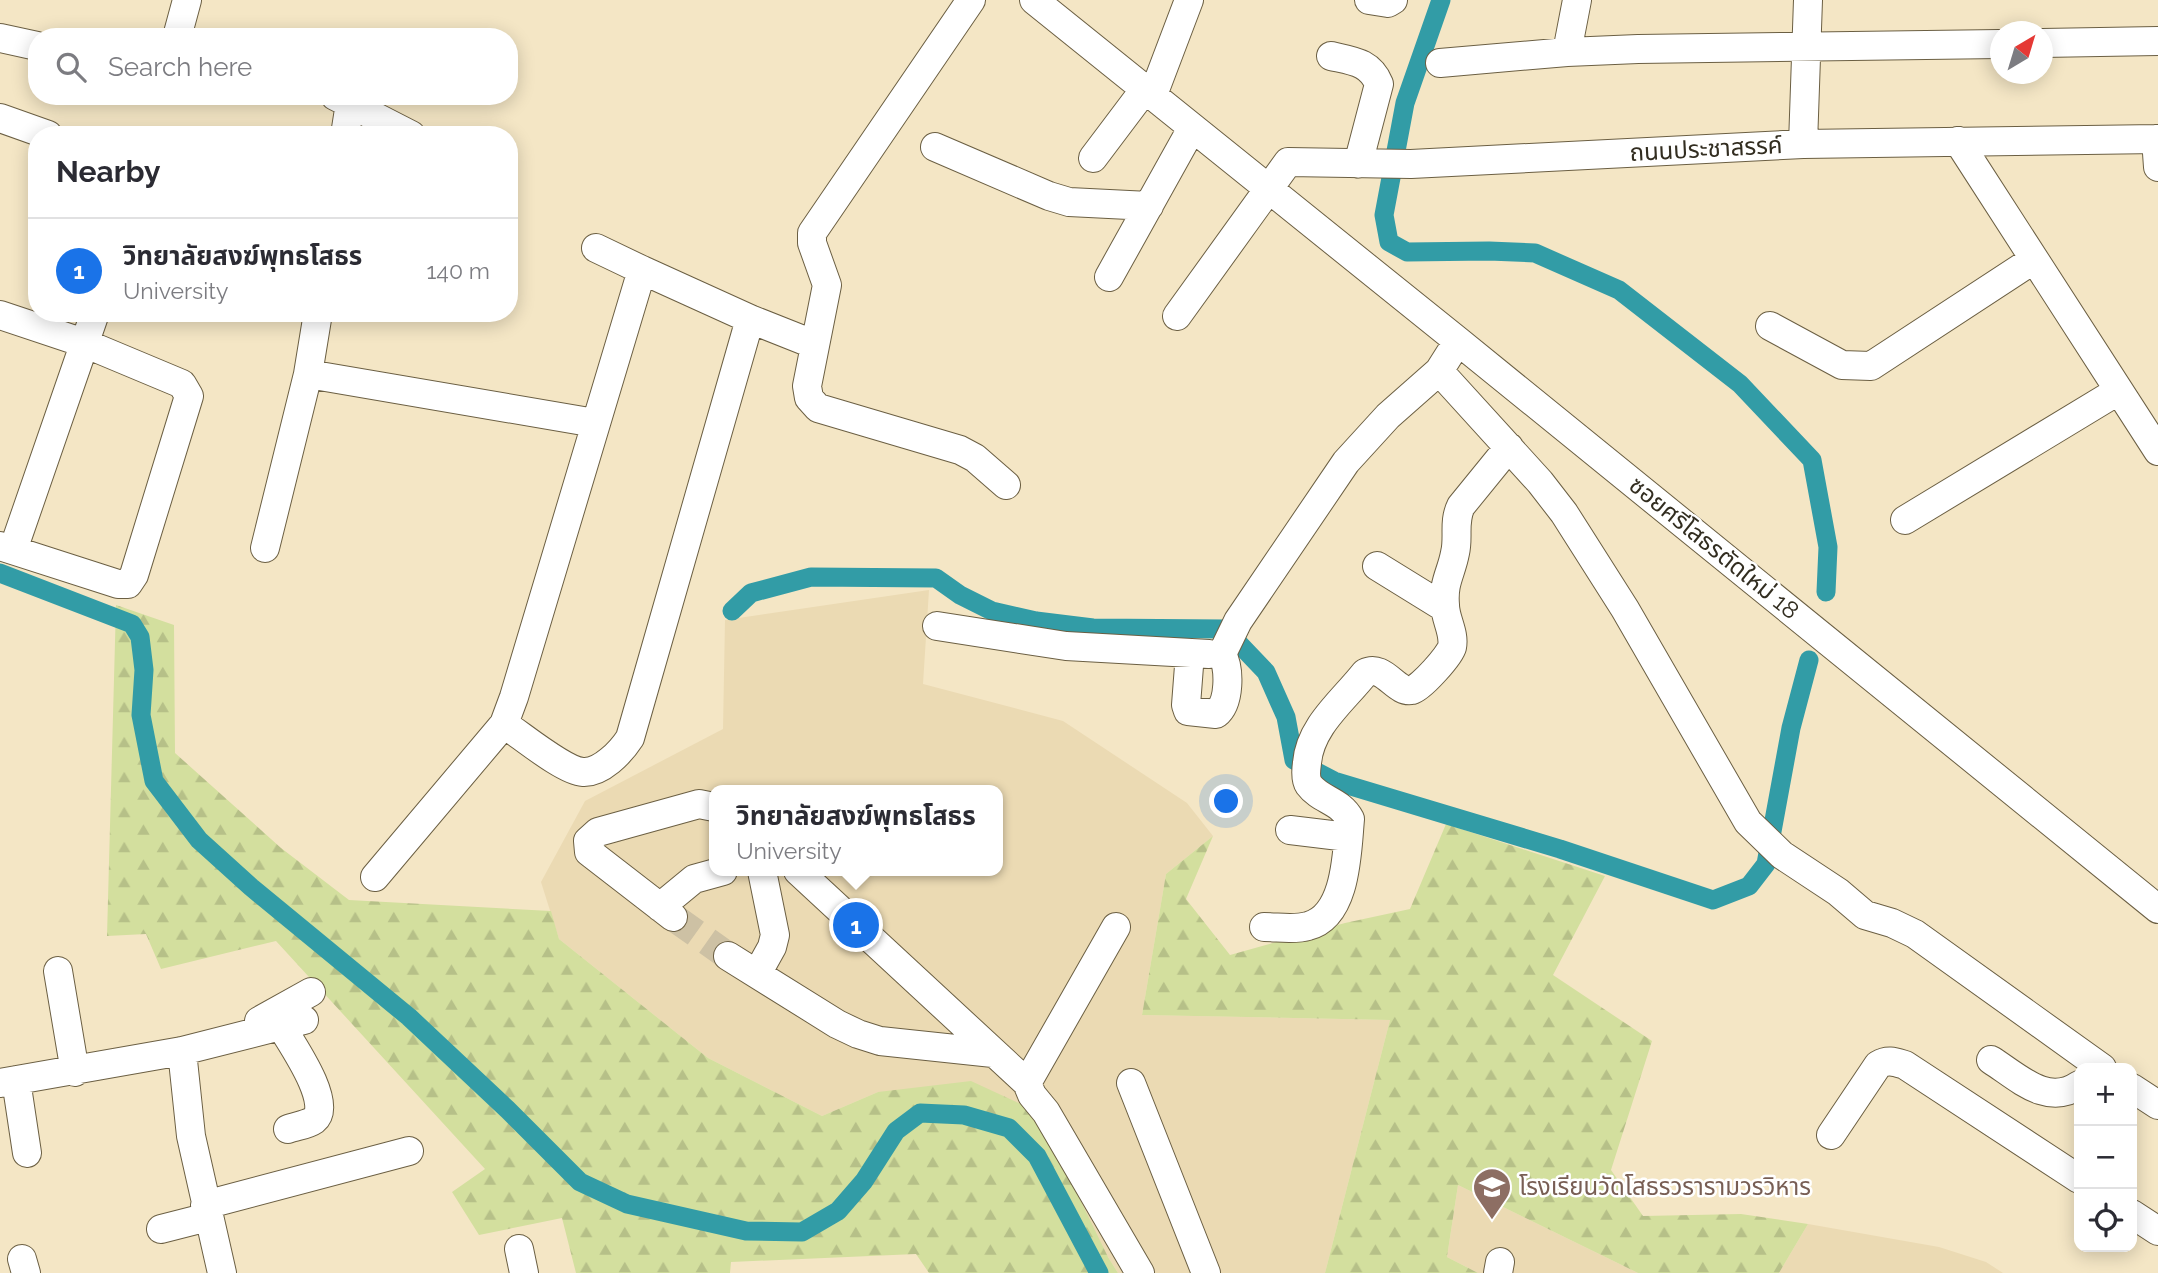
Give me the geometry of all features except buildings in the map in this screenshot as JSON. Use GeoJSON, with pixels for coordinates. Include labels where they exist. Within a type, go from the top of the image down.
{"type":"FeatureCollection","features":[{"type":"Feature","properties":{"kind":"street"},"geometry":{"type":"LineString","coordinates":[[183,28],[187,0]]}},
{"type":"Feature","properties":{"kind":"street"},"geometry":{"type":"LineString","coordinates":[[971,0],[812,233],[811,243],[827,285],[807,386],[809,398],[818,408],[960,450],[975,458],[1006,485]]}},
{"type":"Feature","properties":{"kind":"street","name":"ซอยศรีโสธรตัดใหม่ 18"},"geometry":{"type":"LineString","coordinates":[[1034,0],[2158,909]]}},
{"type":"Feature","properties":{"kind":"street"},"geometry":{"type":"LineString","coordinates":[[1093,158],[1149,92],[1189,0]]}},
{"type":"Feature","properties":{"kind":"street"},"geometry":{"type":"LineString","coordinates":[[1369,0],[1388,4],[1393,0]]}},
{"type":"Feature","properties":{"kind":"street"},"geometry":{"type":"LineString","coordinates":[[1567,52],[1577,0]]}},
{"type":"Feature","properties":{"kind":"street"},"geometry":{"type":"LineString","coordinates":[[1803,144],[1808,0]]}},
{"type":"Feature","properties":{"kind":"street"},"geometry":{"type":"LineString","coordinates":[[0,38],[28,44]]}},
{"type":"Feature","properties":{"kind":"street"},"geometry":{"type":"LineString","coordinates":[[2053,43],[2158,41]]}},
{"type":"Feature","properties":{"kind":"street"},"geometry":{"type":"LineString","coordinates":[[1440,63],[1567,52],[1990,44]]}},
{"type":"Feature","properties":{"kind":"street"},"geometry":{"type":"LineString","coordinates":[[1331,56],[1361,64],[1374,72],[1379,84],[1364,164]]}},
{"type":"Feature","properties":{"kind":"street"},"geometry":{"type":"LineString","coordinates":[[342,105],[344,126]]}},
{"type":"Feature","properties":{"kind":"street"},"geometry":{"type":"LineString","coordinates":[[352,105],[393,126]]}},
{"type":"Feature","properties":{"kind":"street"},"geometry":{"type":"LineString","coordinates":[[0,118],[28,128]]}},
{"type":"Feature","properties":{"kind":"street"},"geometry":{"type":"LineString","coordinates":[[1109,277],[1192,128]]}},
{"type":"Feature","properties":{"kind":"street"},"geometry":{"type":"LineString","coordinates":[[2157,139],[2158,167]]}},
{"type":"Feature","properties":{"kind":"street","name":"ถนนประชาสรรค์"},"geometry":{"type":"LineString","coordinates":[[1268,189],[1288,162],[1411,164],[1803,144],[2157,139]]}},
{"type":"Feature","properties":{"kind":"street"},"geometry":{"type":"LineString","coordinates":[[1958,141],[2158,452]]}},
{"type":"Feature","properties":{"kind":"street"},"geometry":{"type":"LineString","coordinates":[[935,147],[1069,202],[1149,206]]}},
{"type":"Feature","properties":{"kind":"street"},"geometry":{"type":"LineString","coordinates":[[1177,316],[1268,189]]}},
{"type":"Feature","properties":{"kind":"street"},"geometry":{"type":"LineString","coordinates":[[596,248],[750,319],[808,342]]}},
{"type":"Feature","properties":{"kind":"street"},"geometry":{"type":"LineString","coordinates":[[1770,326],[1842,365],[1871,366],[2033,260]]}},
{"type":"Feature","properties":{"kind":"street"},"geometry":{"type":"LineString","coordinates":[[375,877],[504,724],[642,270]]}},
{"type":"Feature","properties":{"kind":"street"},"geometry":{"type":"LineString","coordinates":[[0,315],[84,343],[182,384],[189,396],[134,575],[128,584],[118,584],[6,548],[84,343],[92,322]]}},
{"type":"Feature","properties":{"kind":"street"},"geometry":{"type":"LineString","coordinates":[[504,724],[571,769],[586,772],[622,751],[630,738],[750,319]]}},
{"type":"Feature","properties":{"kind":"street"},"geometry":{"type":"LineString","coordinates":[[265,548],[308,374],[317,322]]}},
{"type":"Feature","properties":{"kind":"street"},"geometry":{"type":"LineString","coordinates":[[1190,653],[1186,705],[1188,710],[1216,714],[1220,712],[1225,698],[1229,639],[1346,462],[1388,416],[1439,371],[1458,341]]}},
{"type":"Feature","properties":{"kind":"street"},"geometry":{"type":"LineString","coordinates":[[1439,371],[1556,502],[1625,609],[1748,822],[1773,847],[1838,892],[1865,915],[1892,923],[1915,934],[2082,1063]]}},
{"type":"Feature","properties":{"kind":"street"},"geometry":{"type":"LineString","coordinates":[[308,374],[595,423]]}},
{"type":"Feature","properties":{"kind":"street"},"geometry":{"type":"LineString","coordinates":[[1905,520],[2118,391]]}},
{"type":"Feature","properties":{"kind":"street"},"geometry":{"type":"LineString","coordinates":[[1264,927],[1305,927],[1323,918],[1329,911],[1343,883],[1350,819],[1346,811],[1310,786],[1307,764],[1315,733],[1365,673],[1378,671],[1406,690],[1412,690],[1420,685],[1450,652],[1452,636],[1445,608],[1445,583],[1456,552],[1456,517],[1461,506],[1509,447]]}},
{"type":"Feature","properties":{"kind":"street"},"geometry":{"type":"LineString","coordinates":[[1377,566],[1445,608]]}},
{"type":"Feature","properties":{"kind":"street"},"geometry":{"type":"LineString","coordinates":[[937,625],[1066,646],[1190,653],[1229,639]]}},
{"type":"Feature","properties":{"kind":"street"},"geometry":{"type":"LineString","coordinates":[[709,806],[699,804],[680,808],[598,832],[588,841],[589,852],[666,912],[694,879],[709,875]]}},
{"type":"Feature","properties":{"kind":"street"},"geometry":{"type":"LineString","coordinates":[[1290,830],[1348,837]]}},
{"type":"Feature","properties":{"kind":"street"},"geometry":{"type":"LineString","coordinates":[[757,974],[772,947],[775,935],[763,876]]}},
{"type":"Feature","properties":{"kind":"street"},"geometry":{"type":"LineString","coordinates":[[804,876],[1027,1083],[1140,1273]]}},
{"type":"Feature","properties":{"kind":"street"},"geometry":{"type":"LineString","coordinates":[[1838,892],[1845,912],[1852,919],[1910,946],[1943,972]]}},
{"type":"Feature","properties":{"kind":"street"},"geometry":{"type":"LineString","coordinates":[[1027,1083],[1116,927]]}},
{"type":"Feature","properties":{"kind":"street"},"geometry":{"type":"LineString","coordinates":[[728,956],[836,1024],[858,1034],[880,1041],[993,1053]]}},
{"type":"Feature","properties":{"kind":"street"},"geometry":{"type":"LineString","coordinates":[[58,971],[75,1072]]}},
{"type":"Feature","properties":{"kind":"street"},"geometry":{"type":"LineString","coordinates":[[280,1026],[254,1028],[257,1022],[311,992]]}},
{"type":"Feature","properties":{"kind":"street"},"geometry":{"type":"LineString","coordinates":[[27,1153],[8,1082],[182,1051],[280,1026]]}},
{"type":"Feature","properties":{"kind":"street"},"geometry":{"type":"LineString","coordinates":[[280,1026],[310,1075],[321,1105],[314,1120],[288,1129]]}},
{"type":"Feature","properties":{"kind":"street"},"geometry":{"type":"LineString","coordinates":[[182,1051],[191,1136],[222,1273]]}},
{"type":"Feature","properties":{"kind":"street"},"geometry":{"type":"LineString","coordinates":[[1991,1060],[2039,1091],[2066,1093],[2074,1087]]}},
{"type":"Feature","properties":{"kind":"street"},"geometry":{"type":"LineString","coordinates":[[1831,1135],[1878,1065],[1893,1061],[1905,1065],[2074,1177]]}},
{"type":"Feature","properties":{"kind":"street"},"geometry":{"type":"LineString","coordinates":[[1131,1083],[1206,1273]]}},
{"type":"Feature","properties":{"kind":"street"},"geometry":{"type":"LineString","coordinates":[[2137,1091],[2158,1105]]}},
{"type":"Feature","properties":{"kind":"street"},"geometry":{"type":"LineString","coordinates":[[161,1230],[206,1211],[409,1151]]}},
{"type":"Feature","properties":{"kind":"street"},"geometry":{"type":"LineString","coordinates":[[2137,1217],[2158,1231]]}},
{"type":"Feature","properties":{"kind":"shaded area"},"geometry":{"type":"Polygon","coordinates":[[[929,590],[923,684],[1063,721],[1187,803],[1213,836],[1166,874],[1142,1015],[1390,1020],[1325,1273],[1118,1273],[1108,1257],[878,1092],[822,1116],[708,1058],[559,939],[541,882],[585,801],[723,729],[725,620],[929,590]]]}},
{"type":"Feature","properties":{"kind":"shaded area","name":"โรงเรียนวัดโสธรวรารามวรวิหาร"},"geometry":{"type":"Polygon","coordinates":[[[1458,1185],[1638,1273],[1478,1273],[1447,1257],[1458,1185]]]}},
{"type":"Feature","properties":{"kind":"shaded area","name":"โรงเรียนวัดโสธรวรารามวรวิหาร"},"geometry":{"type":"Polygon","coordinates":[[[1808,1224],[1939,1247],[1986,1262],[2003,1273],[1779,1273],[1808,1224]]]}},
{"type":"Feature","properties":{"kind":"green space"},"geometry":{"type":"Polygon","coordinates":[[[116,605],[174,625],[175,753],[281,848],[349,900],[551,911],[559,939],[708,1058],[822,1116],[878,1092],[971,1081],[1025,1106],[1069,1177],[1118,1273],[929,1273],[916,1254],[731,1262],[730,1273],[576,1273],[562,1218],[479,1235],[452,1192],[485,1169],[276,941],[161,969],[146,934],[107,936],[116,605]]]}},
{"type":"Feature","properties":{"kind":"green space"},"geometry":{"type":"Polygon","coordinates":[[[1446,824],[1605,876],[1553,975],[1652,1041],[1611,1170],[1643,1216],[1741,1214],[1808,1224],[1779,1273],[1638,1273],[1458,1185],[1447,1257],[1478,1273],[1325,1273],[1390,1020],[1142,1015],[1166,874],[1213,836],[1186,899],[1230,955],[1345,923],[1410,909],[1446,824]]]}},
{"type":"Feature","properties":{"kind":"waterway"},"geometry":{"type":"LineString","coordinates":[[1441,0],[1405,103],[1384,215],[1389,242],[1407,252],[1535,253],[1619,290],[1740,384],[1812,460],[1828,547],[1826,592]]}},
{"type":"Feature","properties":{"kind":"waterway"},"geometry":{"type":"LineString","coordinates":[[0,573],[132,624],[140,637],[144,670],[141,715],[154,781],[199,840],[251,887],[409,1017],[580,1182],[627,1204],[746,1231],[802,1232],[838,1211],[864,1181],[896,1131],[920,1113],[964,1115],[1009,1128],[1037,1156],[1099,1273]]}},
{"type":"Feature","properties":{"kind":"waterway"},"geometry":{"type":"LineString","coordinates":[[732,611],[751,593],[811,577],[936,578],[960,595],[992,611],[1036,621],[1093,628],[1225,629],[1266,672],[1286,717],[1294,760],[1334,781],[1560,849],[1713,900],[1749,886],[1766,864],[1791,728],[1809,660]]}},
{"type":"Feature","properties":{"kind":"tunnel"},"geometry":{"type":"LineString","coordinates":[[673,917],[728,956]]}},
{"type":"Feature","properties":{"kind":"place","name":"วิทยาลัยสงฆ์พุทธโสธร"},"geometry":{"type":"Point","coordinates":[856,925]}},
{"type":"Feature","properties":{"kind":"place","name":"โรงเรียนวัดโสธรวรารามวรวิหาร"},"geometry":{"type":"Point","coordinates":[1492,1221]}}]}
